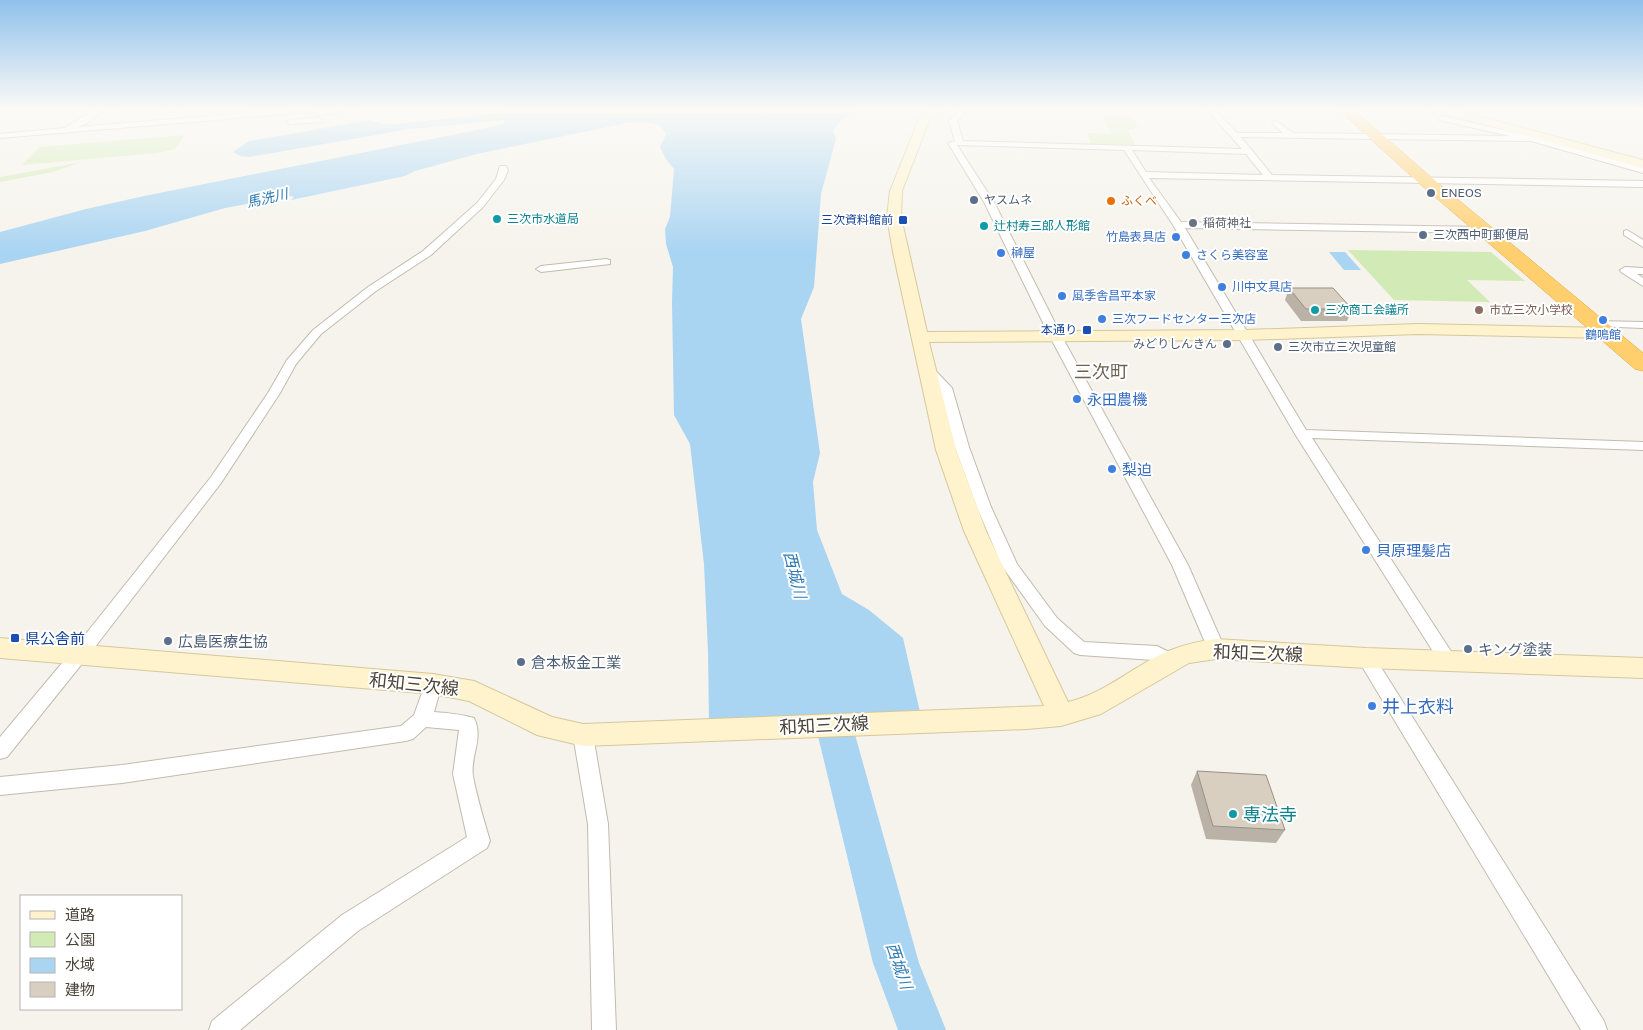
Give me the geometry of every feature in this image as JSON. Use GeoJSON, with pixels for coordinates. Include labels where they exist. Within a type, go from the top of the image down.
{"type":"FeatureCollection","features":[{"type":"Feature","properties":{"kind":"highway"},"geometry":{"type":"LineString","coordinates":[[1399,157],[1643,364]]}},
{"type":"Feature","properties":{"kind":"street"},"geometry":{"type":"LineString","coordinates":[[909,157],[896,191],[894,217],[900,252],[946,450],[975,531],[1061,715]]}},
{"type":"Feature","properties":{"kind":"street"},"geometry":{"type":"LineString","coordinates":[[961,157],[989,202],[1055,335],[1180,565],[1216,649]]}},
{"type":"Feature","properties":{"kind":"street"},"geometry":{"type":"LineString","coordinates":[[1132,157],[1178,225],[1302,434],[1447,659]]}},
{"type":"Feature","properties":{"kind":"street"},"geometry":{"type":"LineString","coordinates":[[1253,157],[1270,178]]}},
{"type":"Feature","properties":{"kind":"street"},"geometry":{"type":"LineString","coordinates":[[1596,157],[1643,170]]}},
{"type":"Feature","properties":{"kind":"street"},"geometry":{"type":"LineString","coordinates":[[1619,157],[1643,164]]}},
{"type":"Feature","properties":{"kind":"street"},"geometry":{"type":"LineString","coordinates":[[0,751],[79,655],[216,480],[270,400],[291,363],[317,332],[372,289],[427,253],[480,205],[500,180],[503,168]]}},
{"type":"Feature","properties":{"kind":"street"},"geometry":{"type":"LineString","coordinates":[[1143,175],[1643,184]]}},
{"type":"Feature","properties":{"kind":"street"},"geometry":{"type":"LineString","coordinates":[[1178,225],[1484,230]]}},
{"type":"Feature","properties":{"kind":"street"},"geometry":{"type":"LineString","coordinates":[[1643,233],[1627,233],[1643,244]]}},
{"type":"Feature","properties":{"kind":"street"},"geometry":{"type":"LineString","coordinates":[[541,269],[606,262]]}},
{"type":"Feature","properties":{"kind":"street"},"geometry":{"type":"LineString","coordinates":[[1643,271],[1625,270],[1643,283]]}},
{"type":"Feature","properties":{"kind":"street"},"geometry":{"type":"LineString","coordinates":[[921,337],[1245,335],[1418,329],[1600,328],[1643,325]]}},
{"type":"Feature","properties":{"kind":"street"},"geometry":{"type":"LineString","coordinates":[[927,369],[946,388],[968,464],[984,507],[1010,566],[1051,622],[1080,648],[1157,653],[1171,661]]}},
{"type":"Feature","properties":{"kind":"street"},"geometry":{"type":"LineString","coordinates":[[1302,434],[1643,446]]}},
{"type":"Feature","properties":{"kind":"street","name":"和知三次線"},"geometry":{"type":"LineString","coordinates":[[0,648],[433,684],[474,691],[547,726],[583,734],[986,719],[1032,719],[1061,715],[1093,706],[1114,696],[1171,661],[1193,652],[1216,649],[1366,658],[1447,659],[1643,668]]}},
{"type":"Feature","properties":{"kind":"street"},"geometry":{"type":"LineString","coordinates":[[1366,658],[1595,1030]]}},
{"type":"Feature","properties":{"kind":"street"},"geometry":{"type":"LineString","coordinates":[[0,786],[122,774],[406,733],[422,719],[433,684]]}},
{"type":"Feature","properties":{"kind":"street"},"geometry":{"type":"LineString","coordinates":[[221,1030],[350,924],[478,841],[463,774],[469,733],[467,724],[456,721],[422,719]]}},
{"type":"Feature","properties":{"kind":"street"},"geometry":{"type":"LineString","coordinates":[[583,734],[598,824],[604,1030]]}},
{"type":"Feature","properties":{"kind":"green space"},"geometry":{"type":"Polygon","coordinates":[[[29,157],[112,157],[22,165],[29,157]]]}},
{"type":"Feature","properties":{"kind":"green space"},"geometry":{"type":"Polygon","coordinates":[[[82,162],[53,172],[0,182],[0,177],[82,162]]]}},
{"type":"Feature","properties":{"kind":"green space"},"geometry":{"type":"Polygon","coordinates":[[[1348,250],[1491,252],[1525,281],[1467,280],[1490,302],[1394,300],[1348,250]]]}},
{"type":"Feature","properties":{"kind":"water","name":"馬洗川"},"geometry":{"type":"Polygon","coordinates":[[[340,157],[466,157],[415,171],[405,176],[291,200],[294,197],[225,208],[145,231],[0,264],[0,232],[144,196],[340,157]]]}},
{"type":"Feature","properties":{"kind":"water"},"geometry":{"type":"Polygon","coordinates":[[[665,157],[831,157],[821,194],[814,287],[801,319],[820,453],[813,482],[817,530],[842,594],[869,610],[903,638],[920,712],[709,723],[704,564],[690,444],[674,415],[673,267],[666,244],[665,229],[670,217],[674,169],[665,157]]]}},
{"type":"Feature","properties":{"kind":"water"},"geometry":{"type":"Polygon","coordinates":[[[1329,252],[1345,252],[1361,270],[1344,270],[1329,252]]]}},
{"type":"Feature","properties":{"kind":"building"},"geometry":{"type":"Polygon","coordinates":[[[1289,288],[1333,288],[1352,309],[1306,309],[1289,288]]]}},
{"type":"Feature","properties":{"kind":"building"},"geometry":{"type":"Polygon","coordinates":[[[1197,771],[1266,775],[1285,830],[1213,826],[1197,771]]]}},
{"type":"Feature","properties":{"kind":"waterway","name":"西城川"},"geometry":{"type":"LineString","coordinates":[[827,699],[896,963],[922,1030]]}},
{"type":"Feature","properties":{"kind":"place","name":"ENEOS"},"geometry":{"type":"Point","coordinates":[1431,193]}},
{"type":"Feature","properties":{"kind":"place","name":"ヤスムネ"},"geometry":{"type":"Point","coordinates":[974,200]}},
{"type":"Feature","properties":{"kind":"place","name":"ふくべ"},"geometry":{"type":"Point","coordinates":[1111,201]}},
{"type":"Feature","properties":{"kind":"place","name":"三次市水道局"},"geometry":{"type":"Point","coordinates":[497,219]}},
{"type":"Feature","properties":{"kind":"place","name":"三次資料館前"},"geometry":{"type":"Point","coordinates":[903,220]}},
{"type":"Feature","properties":{"kind":"place","name":"稲荷神社"},"geometry":{"type":"Point","coordinates":[1193,223]}},
{"type":"Feature","properties":{"kind":"place","name":"辻村寿三郎人形館"},"geometry":{"type":"Point","coordinates":[984,226]}},
{"type":"Feature","properties":{"kind":"place","name":"三次西中町郵便局"},"geometry":{"type":"Point","coordinates":[1423,235]}},
{"type":"Feature","properties":{"kind":"place","name":"竹島表具店"},"geometry":{"type":"Point","coordinates":[1176,237]}},
{"type":"Feature","properties":{"kind":"place","name":"榊屋"},"geometry":{"type":"Point","coordinates":[1001,253]}},
{"type":"Feature","properties":{"kind":"place","name":"さくら美容室"},"geometry":{"type":"Point","coordinates":[1186,255]}},
{"type":"Feature","properties":{"kind":"place","name":"川中文具店"},"geometry":{"type":"Point","coordinates":[1222,287]}},
{"type":"Feature","properties":{"kind":"place","name":"風季舎昌平本家"},"geometry":{"type":"Point","coordinates":[1062,296]}},
{"type":"Feature","properties":{"kind":"place","name":"三次商工会議所"},"geometry":{"type":"Point","coordinates":[1315,310]}},
{"type":"Feature","properties":{"kind":"place","name":"市立三次小学校"},"geometry":{"type":"Point","coordinates":[1479,310]}},
{"type":"Feature","properties":{"kind":"place","name":"三次フードセンター三次店"},"geometry":{"type":"Point","coordinates":[1102,319]}},
{"type":"Feature","properties":{"kind":"place","name":"鶴鳴館"},"geometry":{"type":"Point","coordinates":[1603,320]}},
{"type":"Feature","properties":{"kind":"place","name":"本通り"},"geometry":{"type":"Point","coordinates":[1087,330]}},
{"type":"Feature","properties":{"kind":"place","name":"みどりしんきん"},"geometry":{"type":"Point","coordinates":[1227,344]}},
{"type":"Feature","properties":{"kind":"place","name":"三次市立三次児童館"},"geometry":{"type":"Point","coordinates":[1278,347]}},
{"type":"Feature","properties":{"kind":"place","name":"永田農機"},"geometry":{"type":"Point","coordinates":[1077,399]}},
{"type":"Feature","properties":{"kind":"place","name":"梨迫"},"geometry":{"type":"Point","coordinates":[1112,469]}},
{"type":"Feature","properties":{"kind":"place","name":"貝原理髪店"},"geometry":{"type":"Point","coordinates":[1366,550]}},
{"type":"Feature","properties":{"kind":"place","name":"県公舎前"},"geometry":{"type":"Point","coordinates":[15,638]}},
{"type":"Feature","properties":{"kind":"place","name":"広島医療生協"},"geometry":{"type":"Point","coordinates":[168,641]}},
{"type":"Feature","properties":{"kind":"place","name":"キング塗装"},"geometry":{"type":"Point","coordinates":[1468,649]}},
{"type":"Feature","properties":{"kind":"place","name":"倉本板金工業"},"geometry":{"type":"Point","coordinates":[521,662]}},
{"type":"Feature","properties":{"kind":"place","name":"井上衣料"},"geometry":{"type":"Point","coordinates":[1372,706]}},
{"type":"Feature","properties":{"kind":"place","name":"専法寺"},"geometry":{"type":"Point","coordinates":[1233,814]}},
{"type":"Feature","properties":{"kind":"district","name":"三次町"},"geometry":{"type":"Point","coordinates":[1101,371]}}]}
